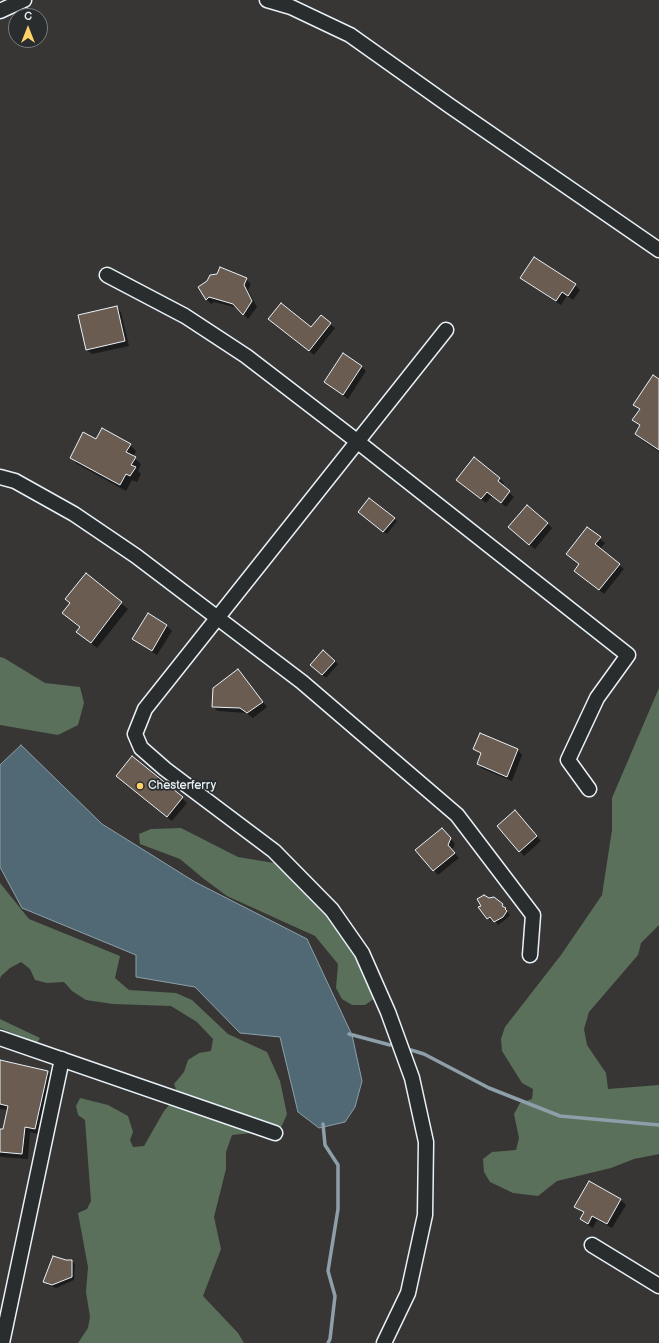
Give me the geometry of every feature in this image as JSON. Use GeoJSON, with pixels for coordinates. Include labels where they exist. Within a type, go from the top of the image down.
{"type":"FeatureCollection","features":[{"type":"Feature","properties":{"kind":"street"},"geometry":{"type":"LineString","coordinates":[[0,11],[24,0]]}},
{"type":"Feature","properties":{"kind":"street"},"geometry":{"type":"LineString","coordinates":[[267,0],[291,7],[350,35],[659,250]]}},
{"type":"Feature","properties":{"kind":"street"},"geometry":{"type":"LineString","coordinates":[[107,275],[185,316],[246,356],[358,442],[628,655],[597,698],[568,760],[589,789]]}},
{"type":"Feature","properties":{"kind":"street"},"geometry":{"type":"LineString","coordinates":[[384,1343],[408,1293],[425,1215],[426,1142],[412,1078],[388,1012],[362,954],[332,910],[274,851],[165,769],[141,748],[135,734],[145,709],[446,330]]}},
{"type":"Feature","properties":{"kind":"street"},"geometry":{"type":"LineString","coordinates":[[0,477],[15,481],[74,514],[136,556],[302,682],[457,815],[533,915],[530,955]]}},
{"type":"Feature","properties":{"kind":"street"},"geometry":{"type":"LineString","coordinates":[[0,1038],[274,1133]]}},
{"type":"Feature","properties":{"kind":"street"},"geometry":{"type":"LineString","coordinates":[[2,1343],[3,1329],[62,1059]]}},
{"type":"Feature","properties":{"kind":"street"},"geometry":{"type":"LineString","coordinates":[[592,1245],[659,1286]]}},
{"type":"Feature","properties":{"kind":"green space"},"geometry":{"type":"Polygon","coordinates":[[[0,657],[45,683],[80,687],[84,703],[78,725],[58,735],[0,725],[0,657]]]}},
{"type":"Feature","properties":{"kind":"green space"},"geometry":{"type":"Polygon","coordinates":[[[659,688],[659,925],[641,943],[638,955],[589,1012],[584,1029],[587,1045],[606,1073],[608,1089],[659,1085],[659,1154],[634,1159],[611,1168],[557,1181],[538,1196],[513,1193],[490,1182],[484,1172],[483,1159],[492,1152],[516,1150],[519,1138],[514,1114],[520,1103],[532,1099],[533,1089],[522,1083],[502,1051],[501,1039],[505,1027],[561,955],[602,895],[612,830],[612,798],[659,688]]]}},
{"type":"Feature","properties":{"kind":"green space"},"geometry":{"type":"Polygon","coordinates":[[[181,828],[238,857],[274,863],[339,925],[371,977],[375,998],[365,1005],[352,1005],[342,999],[336,988],[338,964],[315,936],[227,896],[180,859],[140,844],[139,834],[151,829],[181,828]]]}},
{"type":"Feature","properties":{"kind":"green space"},"geometry":{"type":"Polygon","coordinates":[[[0,883],[29,919],[120,956],[115,978],[129,990],[176,993],[192,1000],[228,1034],[267,1052],[280,1081],[287,1114],[280,1130],[232,1135],[226,1152],[226,1169],[214,1217],[221,1249],[203,1296],[238,1333],[244,1343],[78,1343],[88,1328],[90,1317],[86,1292],[88,1267],[78,1213],[87,1209],[91,1201],[85,1120],[78,1115],[76,1106],[80,1098],[108,1105],[128,1116],[133,1132],[130,1140],[133,1147],[144,1146],[164,1111],[178,1095],[174,1084],[184,1072],[188,1060],[199,1053],[211,1051],[213,1039],[197,1022],[171,1006],[113,1004],[86,1000],[72,991],[64,982],[47,983],[35,980],[30,969],[21,962],[10,968],[1,976],[0,979],[0,883]]]}},
{"type":"Feature","properties":{"kind":"green space"},"geometry":{"type":"Polygon","coordinates":[[[0,1019],[40,1038],[37,1043],[0,1028],[0,1019]]]}},
{"type":"Feature","properties":{"kind":"water"},"geometry":{"type":"Polygon","coordinates":[[[21,745],[102,824],[195,882],[307,939],[352,1035],[362,1081],[355,1107],[345,1122],[319,1128],[298,1112],[280,1037],[240,1033],[195,987],[136,977],[136,955],[22,908],[0,867],[0,765],[21,745]]]}},
{"type":"Feature","properties":{"kind":"building"},"geometry":{"type":"Polygon","coordinates":[[[534,257],[576,284],[568,296],[562,292],[556,301],[520,278],[534,257]]]}},
{"type":"Feature","properties":{"kind":"building"},"geometry":{"type":"Polygon","coordinates":[[[220,267],[247,278],[244,285],[252,301],[243,315],[233,304],[209,297],[206,300],[198,287],[207,281],[210,275],[217,274],[220,267]]]}},
{"type":"Feature","properties":{"kind":"building"},"geometry":{"type":"Polygon","coordinates":[[[281,303],[311,327],[321,315],[331,323],[309,351],[268,319],[281,303]]]}},
{"type":"Feature","properties":{"kind":"building"},"geometry":{"type":"Polygon","coordinates":[[[117,306],[125,341],[86,350],[78,315],[117,306]]]}},
{"type":"Feature","properties":{"kind":"building"},"geometry":{"type":"Polygon","coordinates":[[[343,353],[362,366],[343,395],[324,382],[343,353]]]}},
{"type":"Feature","properties":{"kind":"building"},"geometry":{"type":"Polygon","coordinates":[[[653,375],[659,379],[659,450],[635,434],[640,425],[632,420],[640,409],[633,405],[653,375]]]}},
{"type":"Feature","properties":{"kind":"building"},"geometry":{"type":"Polygon","coordinates":[[[102,428],[131,444],[126,452],[136,457],[131,465],[136,467],[130,476],[126,474],[120,485],[70,458],[83,432],[96,439],[102,428]]]}},
{"type":"Feature","properties":{"kind":"building"},"geometry":{"type":"Polygon","coordinates":[[[474,457],[500,478],[498,481],[510,491],[501,503],[487,492],[481,499],[456,480],[474,457]]]}},
{"type":"Feature","properties":{"kind":"building"},"geometry":{"type":"Polygon","coordinates":[[[369,498],[395,518],[383,532],[358,512],[369,498]]]}},
{"type":"Feature","properties":{"kind":"building"},"geometry":{"type":"Polygon","coordinates":[[[527,505],[548,523],[529,545],[508,527],[527,505]]]}},
{"type":"Feature","properties":{"kind":"building"},"geometry":{"type":"Polygon","coordinates":[[[587,527],[601,537],[595,544],[620,564],[599,590],[574,571],[579,564],[566,554],[587,527]]]}},
{"type":"Feature","properties":{"kind":"building"},"geometry":{"type":"Polygon","coordinates":[[[86,573],[122,602],[91,643],[76,632],[80,627],[62,613],[70,603],[65,599],[86,573]]]}},
{"type":"Feature","properties":{"kind":"building"},"geometry":{"type":"Polygon","coordinates":[[[148,613],[167,625],[152,651],[132,639],[148,613]]]}},
{"type":"Feature","properties":{"kind":"building"},"geometry":{"type":"Polygon","coordinates":[[[323,650],[335,661],[322,675],[310,665],[323,650]]]}},
{"type":"Feature","properties":{"kind":"building"},"geometry":{"type":"Polygon","coordinates":[[[238,669],[263,702],[247,713],[240,708],[212,707],[213,688],[238,669]]]}},
{"type":"Feature","properties":{"kind":"building"},"geometry":{"type":"Polygon","coordinates":[[[480,733],[518,749],[507,777],[477,764],[481,753],[473,749],[480,733]]]}},
{"type":"Feature","properties":{"kind":"building"},"geometry":{"type":"Polygon","coordinates":[[[132,756],[183,797],[167,817],[116,776],[132,756]]]}},
{"type":"Feature","properties":{"kind":"building"},"geometry":{"type":"Polygon","coordinates":[[[515,810],[537,836],[519,852],[497,826],[515,810]]]}},
{"type":"Feature","properties":{"kind":"building"},"geometry":{"type":"Polygon","coordinates":[[[442,828],[451,838],[448,845],[455,853],[433,871],[415,850],[442,828]]]}},
{"type":"Feature","properties":{"kind":"building"},"geometry":{"type":"Polygon","coordinates":[[[484,895],[489,898],[494,897],[503,904],[502,906],[506,908],[505,909],[507,911],[503,917],[494,922],[490,917],[487,919],[478,907],[481,906],[477,899],[484,895]]]}},
{"type":"Feature","properties":{"kind":"building"},"geometry":{"type":"Polygon","coordinates":[[[0,1060],[48,1071],[35,1129],[25,1127],[22,1154],[0,1152],[0,1129],[3,1129],[8,1106],[0,1104],[0,1060]]]}},
{"type":"Feature","properties":{"kind":"building"},"geometry":{"type":"Polygon","coordinates":[[[589,1181],[621,1199],[607,1224],[592,1216],[588,1224],[580,1219],[584,1212],[574,1207],[589,1181]]]}},
{"type":"Feature","properties":{"kind":"building"},"geometry":{"type":"Polygon","coordinates":[[[53,1256],[66,1260],[72,1260],[72,1277],[52,1285],[43,1282],[53,1256]]]}},
{"type":"Feature","properties":{"kind":"waterway"},"geometry":{"type":"LineString","coordinates":[[349,1034],[390,1045]]}},
{"type":"Feature","properties":{"kind":"waterway"},"geometry":{"type":"LineString","coordinates":[[411,1050],[424,1054],[489,1088],[560,1116],[659,1125]]}},
{"type":"Feature","properties":{"kind":"waterway"},"geometry":{"type":"LineString","coordinates":[[323,1124],[325,1145],[338,1165],[338,1209],[328,1271],[335,1296],[330,1339],[328,1343]]}},
{"type":"Feature","properties":{"kind":"place","name":"Chesterferry"},"geometry":{"type":"Point","coordinates":[140,786]}}]}
